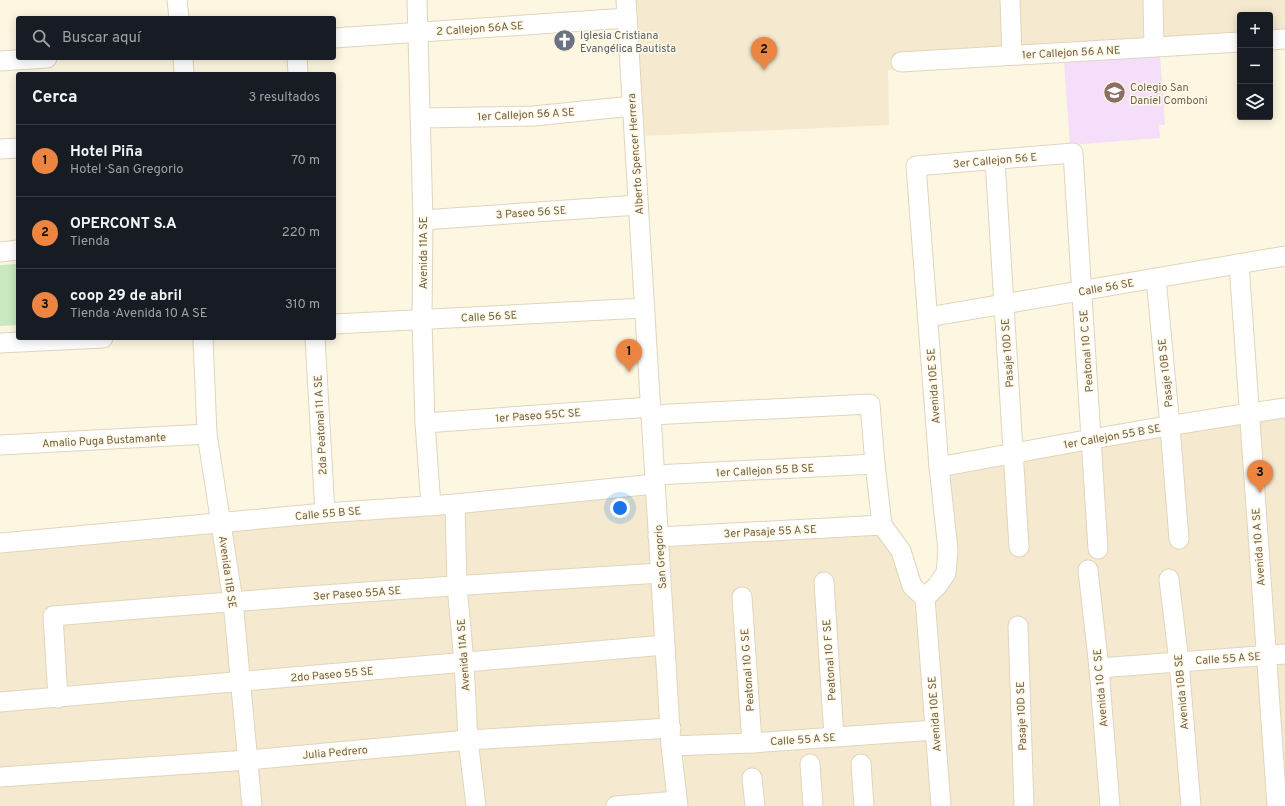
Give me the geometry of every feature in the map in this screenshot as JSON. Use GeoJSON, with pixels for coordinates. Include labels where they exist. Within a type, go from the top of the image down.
{"type":"FeatureCollection","features":[{"type":"Feature","properties":{"kind":"street"},"geometry":{"type":"LineString","coordinates":[[177,0],[179,16]]}},
{"type":"Feature","properties":{"kind":"street","name":"Avenida 11A SE"},"geometry":{"type":"LineString","coordinates":[[417,0],[423,220],[422,319],[425,423],[431,506]]}},
{"type":"Feature","properties":{"kind":"street"},"geometry":{"type":"LineString","coordinates":[[1010,0],[1012,55]]}},
{"type":"Feature","properties":{"kind":"street"},"geometry":{"type":"LineString","coordinates":[[1152,0],[1154,47]]}},
{"type":"Feature","properties":{"kind":"street","name":"2 Callejon 56A SE"},"geometry":{"type":"LineString","coordinates":[[336,38],[418,32],[626,9]]}},
{"type":"Feature","properties":{"kind":"street","name":"Alberto Spencer Herrera"},"geometry":{"type":"LineString","coordinates":[[626,9],[644,308]]}},
{"type":"Feature","properties":{"kind":"street"},"geometry":{"type":"LineString","coordinates":[[1273,40],[1285,39]]}},
{"type":"Feature","properties":{"kind":"street","name":"1er Callejon 56 A NE"},"geometry":{"type":"LineString","coordinates":[[901,62],[1237,42]]}},
{"type":"Feature","properties":{"kind":"street"},"geometry":{"type":"LineString","coordinates":[[0,61],[16,60]]}},
{"type":"Feature","properties":{"kind":"street"},"geometry":{"type":"LineString","coordinates":[[182,60],[184,72]]}},
{"type":"Feature","properties":{"kind":"street"},"geometry":{"type":"LineString","coordinates":[[297,60],[298,72]]}},
{"type":"Feature","properties":{"kind":"street","name":"1er Callejon 56 A SE"},"geometry":{"type":"LineString","coordinates":[[420,118],[534,116],[632,106]]}},
{"type":"Feature","properties":{"kind":"street"},"geometry":{"type":"LineString","coordinates":[[0,149],[16,148]]}},
{"type":"Feature","properties":{"kind":"street","name":"3er Callejon 56 E"},"geometry":{"type":"LineString","coordinates":[[916,166],[1073,153]]}},
{"type":"Feature","properties":{"kind":"street","name":"Peatonal 10 C SE"},"geometry":{"type":"LineString","coordinates":[[1073,153],[1098,549]]}},
{"type":"Feature","properties":{"kind":"street","name":"Pasaje 10D SE"},"geometry":{"type":"LineString","coordinates":[[995,160],[1019,547]]}},
{"type":"Feature","properties":{"kind":"street","name":"Avenida 10E SE"},"geometry":{"type":"LineString","coordinates":[[916,166],[939,467],[948,550],[946,574],[925,598],[941,806]]}},
{"type":"Feature","properties":{"kind":"street","name":"3 Paseo 56 SE"},"geometry":{"type":"LineString","coordinates":[[423,220],[638,205]]}},
{"type":"Feature","properties":{"kind":"street"},"geometry":{"type":"LineString","coordinates":[[0,252],[16,250]]}},
{"type":"Feature","properties":{"kind":"street","name":"Calle 56 SE"},"geometry":{"type":"LineString","coordinates":[[928,317],[1285,256]]}},
{"type":"Feature","properties":{"kind":"street","name":"Avenida 10 A SE"},"geometry":{"type":"LineString","coordinates":[[1239,264],[1277,806]]}},
{"type":"Feature","properties":{"kind":"street","name":"Pasaje 10B SE"},"geometry":{"type":"LineString","coordinates":[[1156,278],[1179,539]]}},
{"type":"Feature","properties":{"kind":"street","name":"Calle 56 SE"},"geometry":{"type":"LineString","coordinates":[[336,324],[644,308]]}},
{"type":"Feature","properties":{"kind":"street","name":"San Gregorio"},"geometry":{"type":"LineString","coordinates":[[644,308],[671,737],[678,803]]}},
{"type":"Feature","properties":{"kind":"street"},"geometry":{"type":"LineString","coordinates":[[0,343],[61,340]]}},
{"type":"Feature","properties":{"kind":"street","name":"Avenida 11B SE"},"geometry":{"type":"LineString","coordinates":[[203,340],[207,434],[233,601],[252,806]]}},
{"type":"Feature","properties":{"kind":"street","name":"2da Peatonal 11 A SE"},"geometry":{"type":"LineString","coordinates":[[315,340],[325,513]]}},
{"type":"Feature","properties":{"kind":"street","name":"1er Paseo 55C SE"},"geometry":{"type":"LineString","coordinates":[[425,423],[651,411],[870,404],[875,464]]}},
{"type":"Feature","properties":{"kind":"street","name":"1er Callejon 55 B SE"},"geometry":{"type":"LineString","coordinates":[[939,467],[1092,439],[1285,408]]}},
{"type":"Feature","properties":{"kind":"street","name":"Amalio Puga Bustamante"},"geometry":{"type":"LineString","coordinates":[[0,446],[207,434]]}},
{"type":"Feature","properties":{"kind":"street"},"geometry":{"type":"LineString","coordinates":[[875,464],[882,526],[901,551],[912,586],[925,598]]}},
{"type":"Feature","properties":{"kind":"street","name":"1er Callejon 55 B SE"},"geometry":{"type":"LineString","coordinates":[[655,480],[875,464]]}},
{"type":"Feature","properties":{"kind":"street","name":"Calle 55 B SE"},"geometry":{"type":"LineString","coordinates":[[0,543],[325,513],[455,504],[655,480]]}},
{"type":"Feature","properties":{"kind":"street","name":"Avenida 11A SE"},"geometry":{"type":"LineString","coordinates":[[455,504],[457,586],[464,662],[468,740],[476,806]]}},
{"type":"Feature","properties":{"kind":"street","name":"3er Pasaje 55 A SE"},"geometry":{"type":"LineString","coordinates":[[658,537],[882,526]]}},
{"type":"Feature","properties":{"kind":"street","name":"Avenida 10 C SE"},"geometry":{"type":"LineString","coordinates":[[1088,570],[1110,806]]}},
{"type":"Feature","properties":{"kind":"street","name":"3er Paseo 55A SE"},"geometry":{"type":"LineString","coordinates":[[58,698],[53,616],[233,601],[661,573]]}},
{"type":"Feature","properties":{"kind":"street","name":"Avenida 10B SE"},"geometry":{"type":"LineString","coordinates":[[1169,579],[1179,662],[1191,806]]}},
{"type":"Feature","properties":{"kind":"street","name":"Peatonal 10 F SE"},"geometry":{"type":"LineString","coordinates":[[824,582],[834,737]]}},
{"type":"Feature","properties":{"kind":"street","name":"Peatonal 10 G SE"},"geometry":{"type":"LineString","coordinates":[[742,597],[752,743]]}},
{"type":"Feature","properties":{"kind":"street","name":"Pasaje 10D SE"},"geometry":{"type":"LineString","coordinates":[[1018,626],[1024,806]]}},
{"type":"Feature","properties":{"kind":"street","name":"2do Paseo 55 SE"},"geometry":{"type":"LineString","coordinates":[[0,702],[665,645]]}},
{"type":"Feature","properties":{"kind":"street","name":"Calle 55 A SE"},"geometry":{"type":"LineString","coordinates":[[1098,668],[1285,654]]}},
{"type":"Feature","properties":{"kind":"street","name":"Calle 55 A SE"},"geometry":{"type":"LineString","coordinates":[[671,737],[752,743],[936,730]]}},
{"type":"Feature","properties":{"kind":"street","name":"Julia Pedrero"},"geometry":{"type":"LineString","coordinates":[[0,777],[248,760],[468,740],[671,737]]}},
{"type":"Feature","properties":{"kind":"street"},"geometry":{"type":"LineString","coordinates":[[810,764],[813,806]]}},
{"type":"Feature","properties":{"kind":"street"},"geometry":{"type":"LineString","coordinates":[[861,764],[864,806]]}},
{"type":"Feature","properties":{"kind":"street"},"geometry":{"type":"LineString","coordinates":[[752,778],[755,806]]}},
{"type":"Feature","properties":{"kind":"street"},"geometry":{"type":"LineString","coordinates":[[616,806],[678,803]]}},
{"type":"Feature","properties":{"kind":"shaded area"},"geometry":{"type":"Polygon","coordinates":[[[633,0],[1285,0],[1285,45],[1273,46],[1273,12],[1237,12],[1237,48],[888,70],[889,125],[642,136],[633,0]]]}},
{"type":"Feature","properties":{"kind":"shaded area","name":"Colegio San Daniel Comboni"},"geometry":{"type":"Polygon","coordinates":[[[1160,55],[1165,125],[1159,125],[1160,138],[1070,145],[1064,62],[1160,55]]]}},
{"type":"Feature","properties":{"kind":"shaded area"},"geometry":{"type":"Polygon","coordinates":[[[1285,415],[1285,806],[944,806],[928,600],[949,574],[945,469],[1285,415]]]}},
{"type":"Feature","properties":{"kind":"shaded area"},"geometry":{"type":"Polygon","coordinates":[[[648,492],[668,806],[0,806],[0,547],[648,492]]]}},
{"type":"Feature","properties":{"kind":"shaded area"},"geometry":{"type":"Polygon","coordinates":[[[880,532],[920,601],[933,806],[680,806],[664,540],[880,532]]]}},
{"type":"Feature","properties":{"kind":"green space"},"geometry":{"type":"Polygon","coordinates":[[[16,264],[16,325],[0,326],[0,265],[16,264]]]}},
{"type":"Feature","properties":{"kind":"place","name":"Iglesia Cristiana Evangélica Bautista"},"geometry":{"type":"Point","coordinates":[565,41]}},
{"type":"Feature","properties":{"kind":"place","name":"OPERCONT S.A"},"geometry":{"type":"Point","coordinates":[764,70]}},
{"type":"Feature","properties":{"kind":"place","name":"Colegio San Daniel Comboni"},"geometry":{"type":"Point","coordinates":[1114,93]}},
{"type":"Feature","properties":{"kind":"place","name":"Hotel Piña"},"geometry":{"type":"Point","coordinates":[629,372]}},
{"type":"Feature","properties":{"kind":"place","name":"coop 29 de abril"},"geometry":{"type":"Point","coordinates":[1260,493]}}]}
